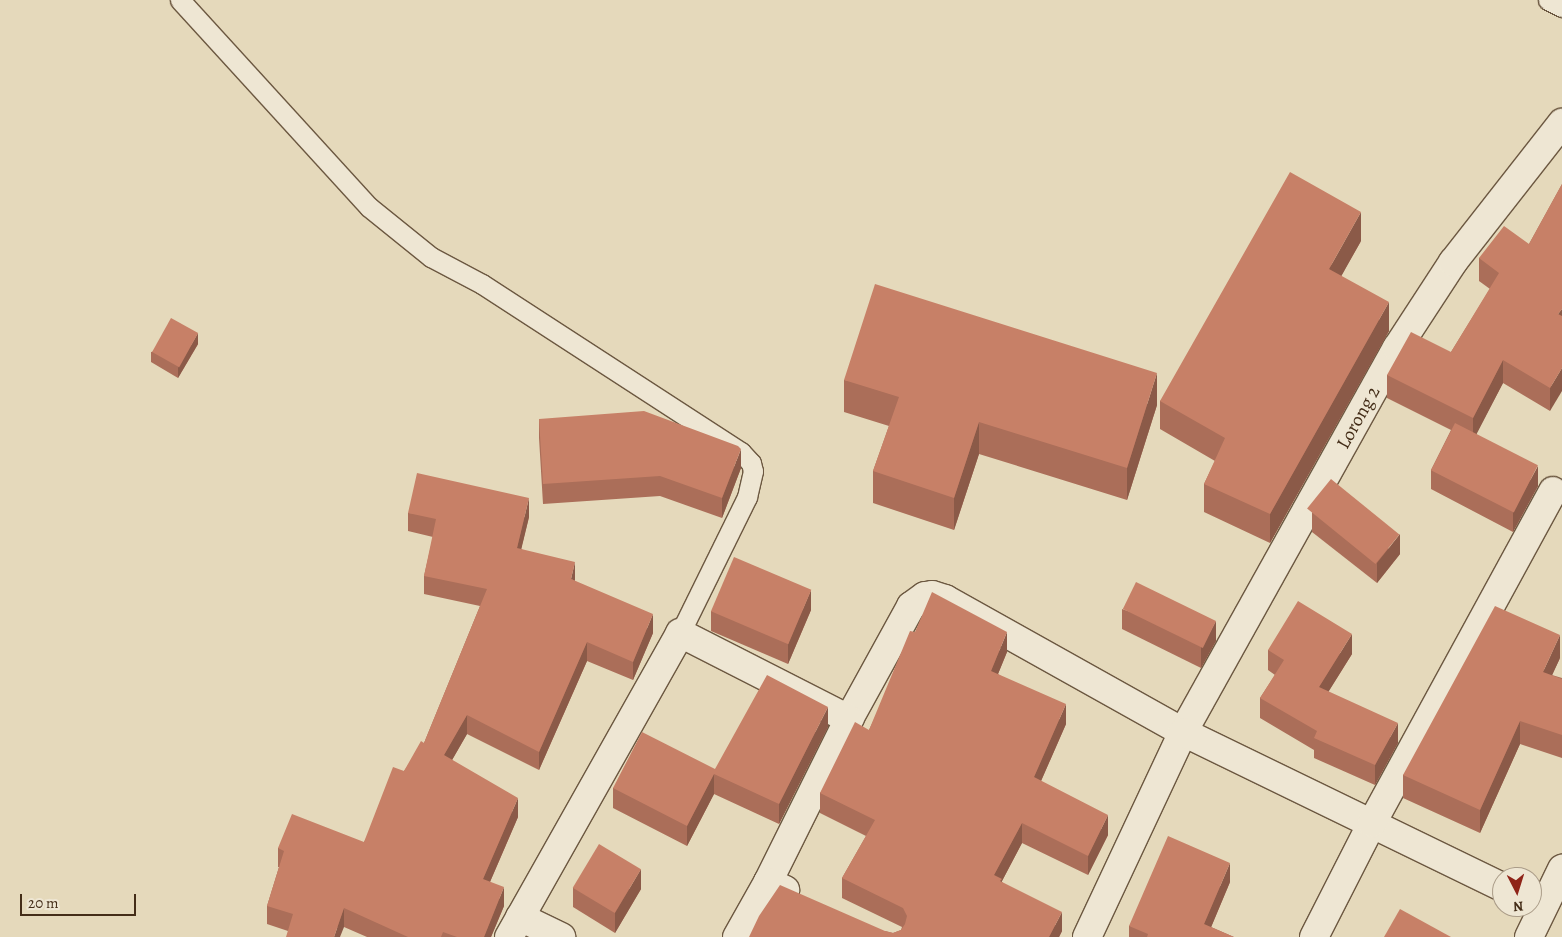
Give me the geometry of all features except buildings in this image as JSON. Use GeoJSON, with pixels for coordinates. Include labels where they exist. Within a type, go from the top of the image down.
{"type":"FeatureCollection","features":[{"type":"Feature","properties":{"kind":"street","name":"Lorong 2"},"geometry":{"type":"LineString","coordinates":[[1087,937],[1183,732],[1397,348],[1453,262],[1562,123]]}},
{"type":"Feature","properties":{"kind":"street"},"geometry":{"type":"LineString","coordinates":[[1314,937],[1372,823],[1553,491]]}},
{"type":"Feature","properties":{"kind":"street"},"geometry":{"type":"LineString","coordinates":[[737,937],[768,882],[849,719],[911,606],[919,598],[932,595],[946,599],[1183,732],[1492,883]]}},
{"type":"Feature","properties":{"kind":"street"},"geometry":{"type":"LineString","coordinates":[[561,937],[514,927],[680,633],[849,719]]}},
{"type":"Feature","properties":{"kind":"street"},"geometry":{"type":"LineString","coordinates":[[1542,898],[1562,869]]}},
{"type":"Feature","properties":{"kind":"street"},"geometry":{"type":"LineString","coordinates":[[768,882],[812,902]]}},
{"type":"Feature","properties":{"kind":"street"},"geometry":{"type":"LineString","coordinates":[[1529,937],[1534,917]]}},
{"type":"Feature","properties":{"kind":"lane"},"geometry":{"type":"LineString","coordinates":[[180,0],[369,207],[430,257],[482,284],[741,452],[752,462],[754,471],[747,497],[680,633]]}},
{"type":"Feature","properties":{"kind":"lane"},"geometry":{"type":"LineString","coordinates":[[1548,0],[1562,7]]}}]}
